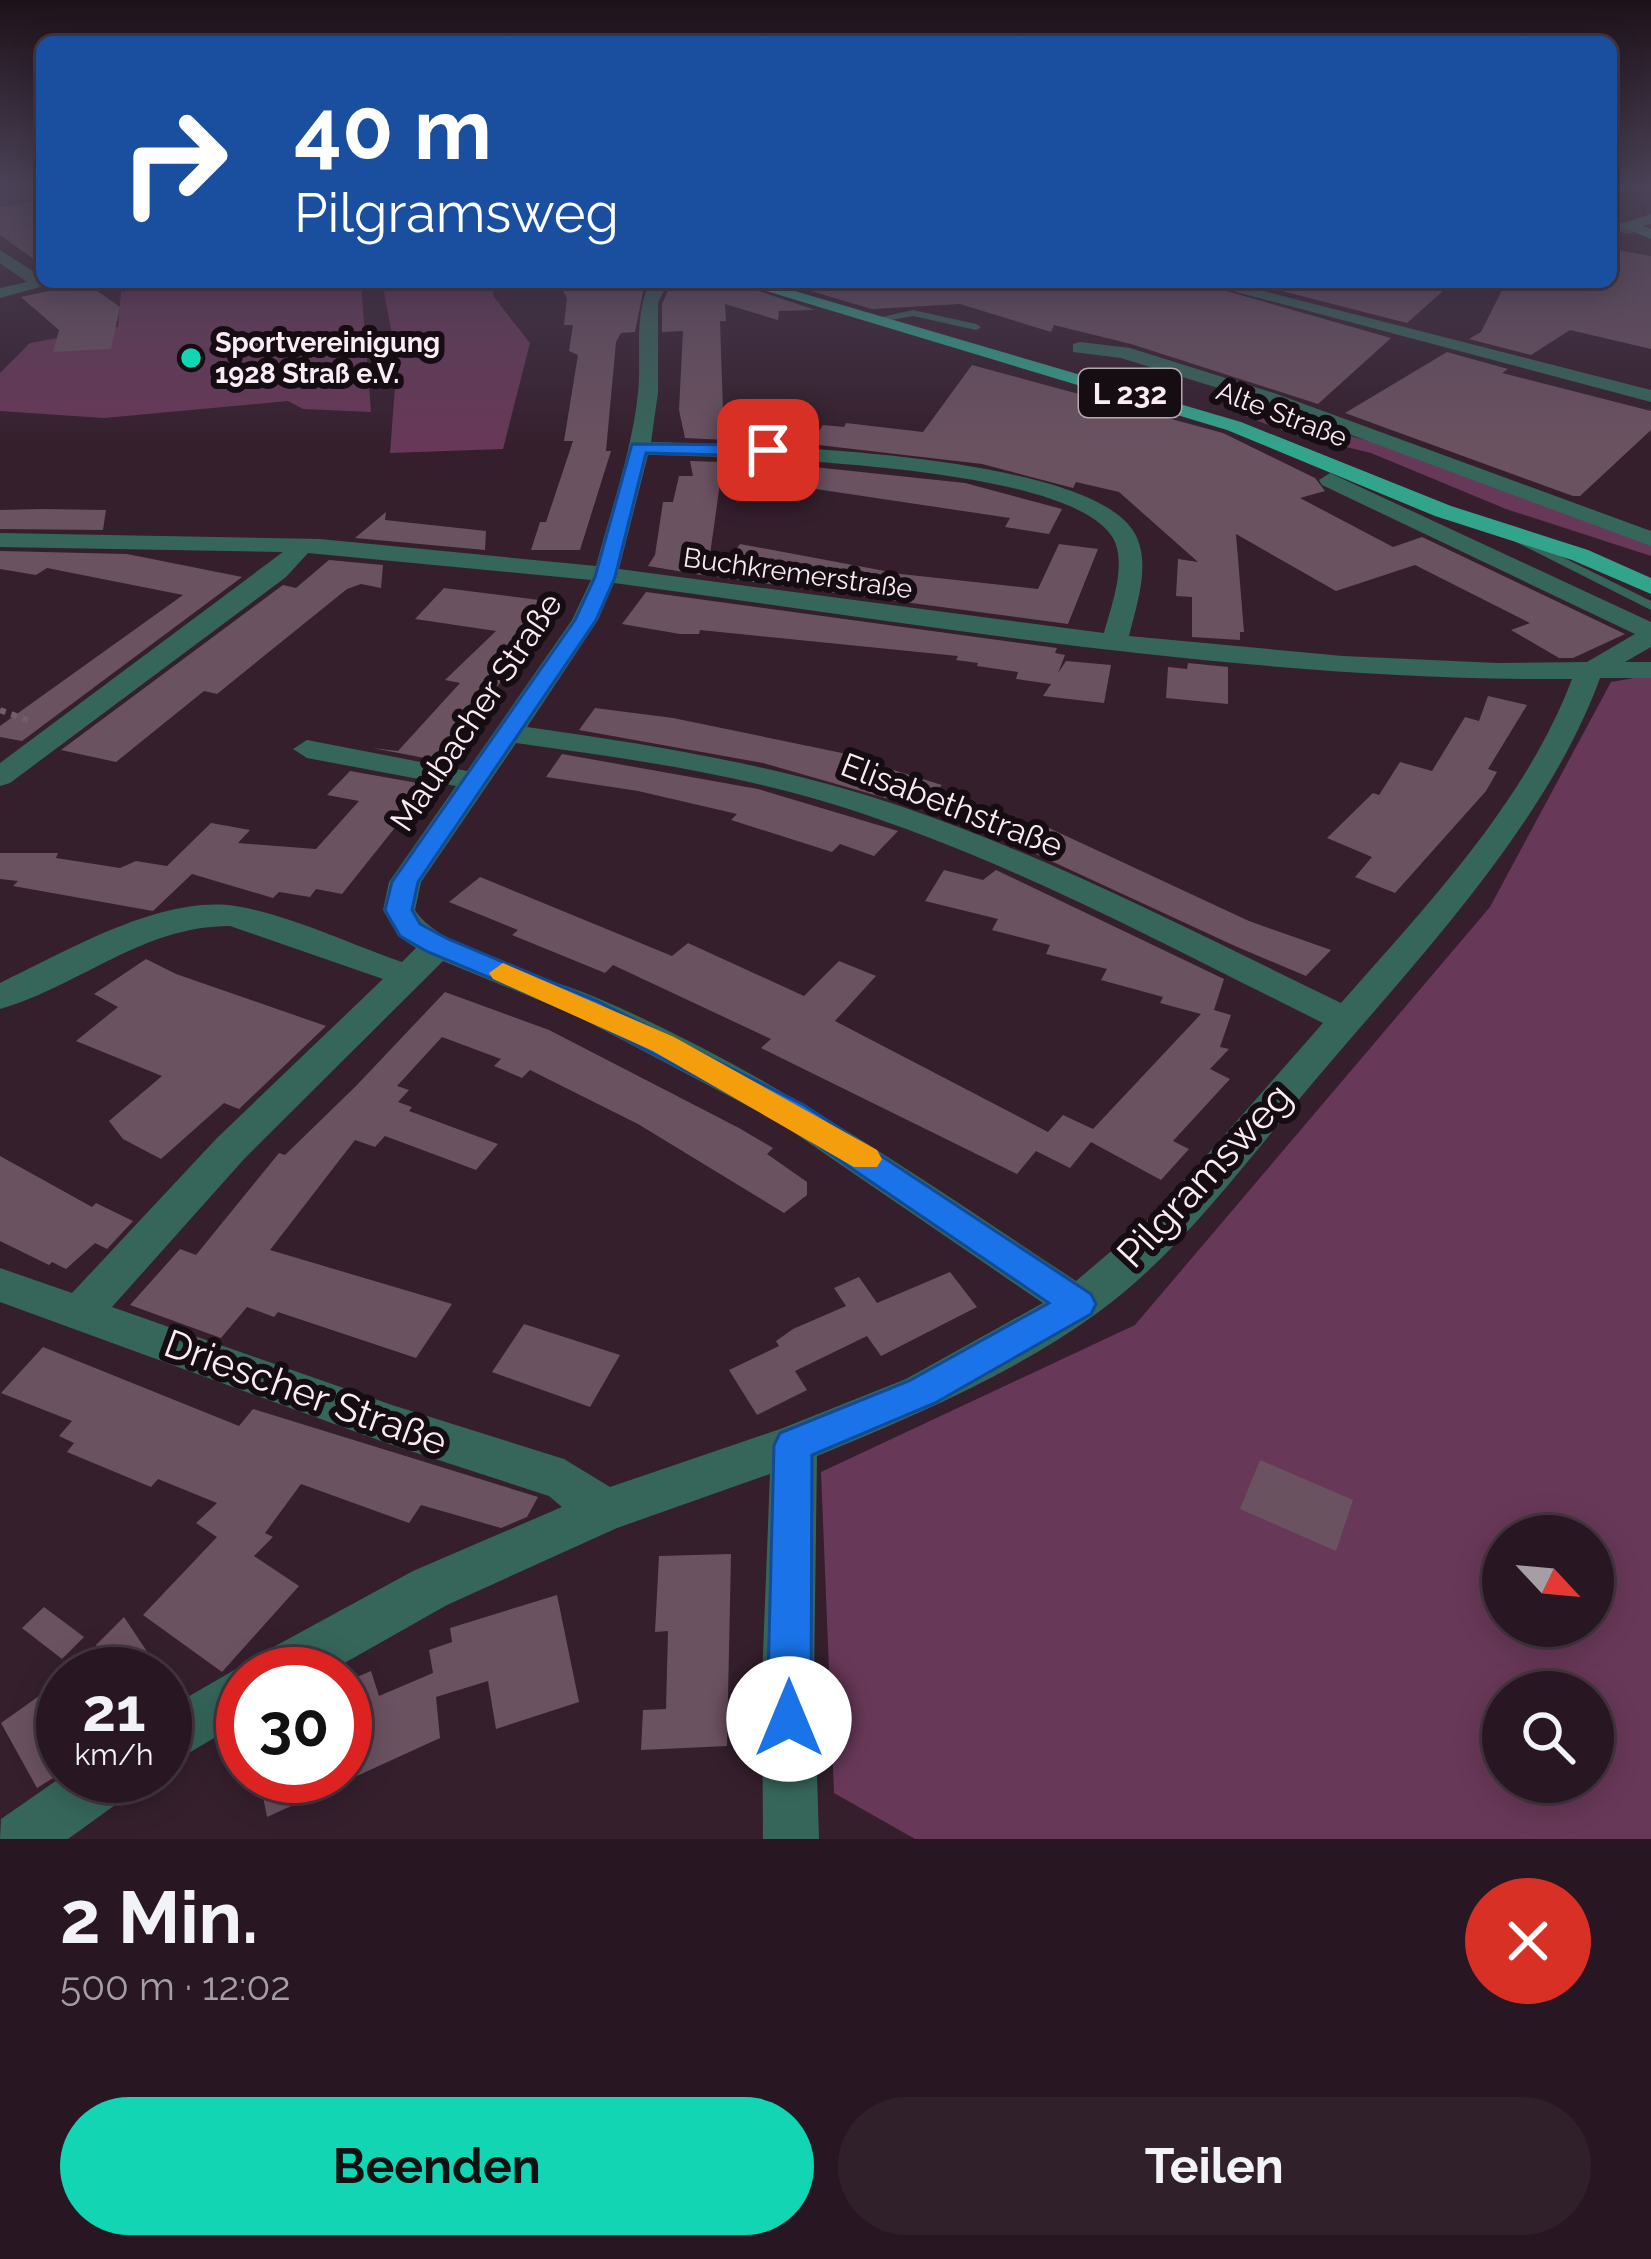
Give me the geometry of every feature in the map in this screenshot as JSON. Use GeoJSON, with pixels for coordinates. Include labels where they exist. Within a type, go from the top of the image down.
{"type":"FeatureCollection","features":[{"type":"Feature","properties":{"kind":"main road","name":"Alte Straße"},"geometry":{"type":"LineString","coordinates":[[765,288],[1202,415],[1505,533],[1580,555],[1651,586]]}},
{"type":"Feature","properties":{"kind":"street"},"geometry":{"type":"LineString","coordinates":[[0,292],[36,285]]}},
{"type":"Feature","properties":{"kind":"street","name":"Maubacher Straße"},"geometry":{"type":"LineString","coordinates":[[438,946],[410,929],[399,910],[405,882],[586,620],[605,577],[639,448],[648,393],[649,303],[656,288]]}},
{"type":"Feature","properties":{"kind":"street"},"geometry":{"type":"LineString","coordinates":[[1232,288],[1651,396]]}},
{"type":"Feature","properties":{"kind":"street"},"geometry":{"type":"LineString","coordinates":[[1287,302],[1305,288]]}},
{"type":"Feature","properties":{"kind":"street"},"geometry":{"type":"LineString","coordinates":[[1080,348],[1123,352],[1267,397],[1651,539]]}},
{"type":"Feature","properties":{"kind":"street"},"geometry":{"type":"LineString","coordinates":[[639,448],[768,450],[838,458],[1007,481],[1078,499],[1123,532],[1130,561],[1114,645]]}},
{"type":"Feature","properties":{"kind":"street","name":"Alte Straße"},"geometry":{"type":"LineString","coordinates":[[1330,480],[1651,634]]}},
{"type":"Feature","properties":{"kind":"street","name":"Buchkremerstraße"},"geometry":{"type":"LineString","coordinates":[[0,540],[428,554],[1114,645],[1293,661],[1588,673]]}},
{"type":"Feature","properties":{"kind":"street"},"geometry":{"type":"LineString","coordinates":[[0,777],[277,572],[301,548]]}},
{"type":"Feature","properties":{"kind":"street"},"geometry":{"type":"LineString","coordinates":[[1588,673],[1651,634]]}},
{"type":"Feature","properties":{"kind":"street"},"geometry":{"type":"LineString","coordinates":[[1588,673],[1651,670]]}},
{"type":"Feature","properties":{"kind":"street","name":"Pilgramsweg"},"geometry":{"type":"LineString","coordinates":[[323,1647],[430,1588],[604,1511],[794,1445],[922,1392],[1078,1304],[1169,1225],[1499,836],[1578,700],[1588,673]]}},
{"type":"Feature","properties":{"kind":"street","name":"Elisabethstraße"},"geometry":{"type":"LineString","coordinates":[[508,733],[700,763],[889,812],[991,852],[1346,1019]]}},
{"type":"Feature","properties":{"kind":"street"},"geometry":{"type":"LineString","coordinates":[[307,749],[475,782]]}},
{"type":"Feature","properties":{"kind":"street"},"geometry":{"type":"LineString","coordinates":[[0,997],[152,930],[203,915],[233,916],[406,975]]}},
{"type":"Feature","properties":{"kind":"street"},"geometry":{"type":"LineString","coordinates":[[81,1312],[231,1148],[438,946],[587,1007],[793,1113],[1078,1304]]}},
{"type":"Feature","properties":{"kind":"street","name":"Driescher Straße"},"geometry":{"type":"LineString","coordinates":[[0,1285],[392,1425],[564,1480],[604,1511]]}},
{"type":"Feature","properties":{"kind":"street"},"geometry":{"type":"LineString","coordinates":[[791,1839],[788,1679],[794,1445]]}},
{"type":"Feature","properties":{"kind":"street"},"geometry":{"type":"LineString","coordinates":[[20,1839],[71,1803]]}},
{"type":"Feature","properties":{"kind":"lane"},"geometry":{"type":"LineString","coordinates":[[874,320],[913,313],[976,327]]}},
{"type":"Feature","properties":{"kind":"lane"},"geometry":{"type":"LineString","coordinates":[[1505,533],[1651,606]]}},
{"type":"Feature","properties":{"kind":"shaded area","name":"Sportvereinigung 1928 Straß e.V."},"geometry":{"type":"Polygon","coordinates":[[[142,288],[361,288],[371,412],[303,409],[288,401],[104,418],[0,411],[0,373],[30,343],[118,327],[121,292],[142,288]]]}},
{"type":"Feature","properties":{"kind":"shaded area"},"geometry":{"type":"Polygon","coordinates":[[[383,288],[492,288],[530,343],[503,449],[390,453],[397,360],[383,288]]]}},
{"type":"Feature","properties":{"kind":"shaded area"},"geometry":{"type":"Polygon","coordinates":[[[1227,409],[1262,411],[1390,447],[1651,545],[1651,556],[1506,509],[1371,453],[1292,434],[1227,409]]]}},
{"type":"Feature","properties":{"kind":"shaded area"},"geometry":{"type":"Polygon","coordinates":[[[1651,675],[1651,1839],[915,1839],[834,1793],[821,1472],[1135,1325],[1490,907],[1611,682],[1651,675]]]}},
{"type":"Feature","properties":{"kind":"building"},"geometry":{"type":"Polygon","coordinates":[[[1617,275],[1651,275],[1651,349],[1570,330],[1531,355],[1469,339],[1481,332],[1503,288],[1617,288],[1617,275]]]}},
{"type":"Feature","properties":{"kind":"building"},"geometry":{"type":"Polygon","coordinates":[[[63,288],[93,288],[120,307],[111,349],[53,352],[59,330],[21,297],[63,288]]]}},
{"type":"Feature","properties":{"kind":"building"},"geometry":{"type":"Polygon","coordinates":[[[561,288],[644,288],[635,332],[621,333],[616,342],[606,451],[611,451],[580,550],[531,550],[540,522],[546,522],[573,441],[564,441],[578,355],[569,351],[573,325],[564,325],[567,298],[561,288]]]}},
{"type":"Feature","properties":{"kind":"building"},"geometry":{"type":"Polygon","coordinates":[[[669,288],[750,288],[815,310],[779,311],[778,320],[725,304],[726,321],[720,321],[723,412],[730,411],[726,440],[685,438],[679,410],[683,331],[662,332],[662,304],[669,288]]]}},
{"type":"Feature","properties":{"kind":"building"},"geometry":{"type":"Polygon","coordinates":[[[800,288],[1216,288],[1391,338],[1318,404],[1131,344],[1054,325],[1051,332],[960,304],[872,309],[800,288]]]}},
{"type":"Feature","properties":{"kind":"building"},"geometry":{"type":"Polygon","coordinates":[[[1270,288],[1446,288],[1407,323],[1270,288]]]}},
{"type":"Feature","properties":{"kind":"building"},"geometry":{"type":"Polygon","coordinates":[[[1447,352],[1508,369],[1502,373],[1651,411],[1651,430],[1580,496],[1573,496],[1345,413],[1447,352]]]}},
{"type":"Feature","properties":{"kind":"building"},"geometry":{"type":"Polygon","coordinates":[[[972,365],[1223,433],[1315,478],[1325,491],[1300,498],[1393,547],[1422,537],[1625,634],[1573,658],[1559,658],[1511,630],[1530,623],[1415,565],[1336,591],[1236,534],[1244,632],[1240,640],[1192,637],[1192,597],[1176,596],[1178,559],[1198,562],[1119,492],[1076,482],[1073,488],[982,464],[810,444],[823,425],[844,427],[846,423],[923,432],[972,365]]]}},
{"type":"Feature","properties":{"kind":"building"},"geometry":{"type":"Polygon","coordinates":[[[690,461],[723,462],[707,576],[648,566],[655,555],[663,502],[673,502],[679,476],[693,476],[690,461]]]}},
{"type":"Feature","properties":{"kind":"building"},"geometry":{"type":"Polygon","coordinates":[[[795,465],[965,483],[1062,509],[1049,534],[1005,527],[1010,518],[782,484],[795,465]]]}},
{"type":"Feature","properties":{"kind":"building"},"geometry":{"type":"Polygon","coordinates":[[[0,510],[106,510],[103,530],[0,529],[0,510]]]}},
{"type":"Feature","properties":{"kind":"building"},"geometry":{"type":"Polygon","coordinates":[[[386,512],[385,520],[486,531],[485,550],[355,538],[386,512]]]}},
{"type":"Feature","properties":{"kind":"building"},"geometry":{"type":"Polygon","coordinates":[[[740,544],[901,574],[1038,589],[1059,544],[1098,549],[1068,624],[717,577],[740,544]]]}},
{"type":"Feature","properties":{"kind":"building"},"geometry":{"type":"Polygon","coordinates":[[[0,551],[127,554],[242,577],[22,741],[0,737],[0,726],[183,595],[47,568],[36,575],[0,569],[0,551]]]}},
{"type":"Feature","properties":{"kind":"building"},"geometry":{"type":"Polygon","coordinates":[[[329,560],[383,565],[381,588],[361,584],[347,589],[217,694],[204,691],[116,762],[61,750],[283,585],[296,588],[329,560]]]}},
{"type":"Feature","properties":{"kind":"building"},"geometry":{"type":"Polygon","coordinates":[[[444,588],[555,602],[541,618],[548,619],[441,761],[372,748],[398,751],[460,683],[445,680],[496,631],[415,619],[444,588]]]}},
{"type":"Feature","properties":{"kind":"building"},"geometry":{"type":"Polygon","coordinates":[[[646,592],[1057,648],[1055,653],[1065,655],[1058,673],[1066,661],[1111,665],[1104,703],[1043,696],[1051,684],[1016,679],[1018,672],[977,666],[956,660],[958,656],[700,630],[699,634],[680,634],[622,624],[646,592]]]}},
{"type":"Feature","properties":{"kind":"building"},"geometry":{"type":"Polygon","coordinates":[[[1188,663],[1228,667],[1228,704],[1166,698],[1168,667],[1187,669],[1188,663]]]}},
{"type":"Feature","properties":{"kind":"building"},"geometry":{"type":"Polygon","coordinates":[[[1488,696],[1527,705],[1488,769],[1497,772],[1486,791],[1395,893],[1355,877],[1372,857],[1327,838],[1373,793],[1379,795],[1400,762],[1432,771],[1465,717],[1479,721],[1488,696]]]}},
{"type":"Feature","properties":{"kind":"building"},"geometry":{"type":"Polygon","coordinates":[[[595,708],[673,718],[876,760],[871,763],[942,785],[920,808],[763,763],[579,730],[595,708]]]}},
{"type":"Feature","properties":{"kind":"building"},"geometry":{"type":"Polygon","coordinates":[[[562,754],[758,789],[898,831],[874,856],[840,844],[832,852],[731,820],[737,814],[638,791],[546,777],[562,754]]]}},
{"type":"Feature","properties":{"kind":"building"},"geometry":{"type":"Polygon","coordinates":[[[350,771],[429,785],[342,894],[316,889],[310,897],[279,892],[273,898],[192,874],[153,911],[13,886],[18,881],[0,879],[0,853],[58,853],[56,858],[120,868],[136,861],[167,866],[211,823],[250,830],[238,843],[316,849],[359,801],[327,795],[350,771]]]}},
{"type":"Feature","properties":{"kind":"building"},"geometry":{"type":"Polygon","coordinates":[[[1049,828],[1249,921],[1331,950],[1306,976],[1235,946],[1023,848],[1049,828]]]}},
{"type":"Feature","properties":{"kind":"building"},"geometry":{"type":"Polygon","coordinates":[[[944,870],[983,880],[996,870],[1224,979],[1214,1010],[1231,1015],[1220,1047],[1229,1049],[1210,1069],[1230,1079],[1173,1141],[1189,1149],[1161,1180],[1091,1142],[1070,1168],[1036,1151],[1017,1174],[761,1048],[771,1039],[613,965],[605,973],[512,935],[518,930],[449,902],[480,877],[672,956],[688,943],[804,996],[839,961],[876,976],[835,1021],[1048,1132],[1063,1115],[1093,1129],[1201,1014],[1160,1003],[1163,997],[1101,980],[1107,969],[1046,954],[1050,945],[992,930],[998,919],[925,901],[944,870]]]}},
{"type":"Feature","properties":{"kind":"building"},"geometry":{"type":"Polygon","coordinates":[[[146,959],[326,1026],[239,1109],[224,1103],[161,1159],[123,1139],[109,1121],[162,1076],[76,1041],[118,1007],[94,994],[146,959]]]}},
{"type":"Feature","properties":{"kind":"building"},"geometry":{"type":"Polygon","coordinates":[[[445,992],[549,1030],[739,1128],[773,1148],[767,1154],[807,1182],[807,1195],[784,1213],[638,1124],[530,1070],[522,1078],[494,1066],[501,1059],[442,1037],[397,1086],[409,1090],[398,1102],[412,1107],[409,1111],[498,1144],[476,1170],[385,1136],[375,1147],[355,1140],[270,1250],[452,1304],[416,1358],[278,1312],[274,1317],[247,1307],[221,1338],[130,1305],[180,1249],[196,1255],[279,1153],[285,1155],[445,992]]]}},
{"type":"Feature","properties":{"kind":"building"},"geometry":{"type":"Polygon","coordinates":[[[0,1156],[92,1207],[96,1203],[133,1221],[107,1249],[95,1243],[66,1269],[52,1262],[49,1265],[0,1241],[0,1156]]]}},
{"type":"Feature","properties":{"kind":"building"},"geometry":{"type":"Polygon","coordinates":[[[950,1272],[977,1307],[881,1356],[867,1336],[795,1371],[807,1390],[757,1415],[729,1370],[779,1346],[776,1341],[793,1329],[846,1306],[834,1288],[859,1277],[877,1303],[950,1272]]]}},
{"type":"Feature","properties":{"kind":"building"},"geometry":{"type":"Polygon","coordinates":[[[524,1324],[620,1355],[590,1407],[492,1372],[524,1324]]]}},
{"type":"Feature","properties":{"kind":"building"},"geometry":{"type":"Polygon","coordinates":[[[43,1347],[239,1426],[253,1409],[538,1497],[527,1517],[501,1528],[421,1505],[409,1523],[301,1484],[265,1533],[273,1537],[254,1556],[299,1586],[244,1647],[216,1647],[216,1668],[143,1615],[217,1537],[196,1523],[217,1503],[158,1479],[151,1487],[67,1452],[74,1443],[59,1436],[72,1421],[1,1393],[43,1347]]]}},
{"type":"Feature","properties":{"kind":"building"},"geometry":{"type":"Polygon","coordinates":[[[1260,1460],[1353,1500],[1336,1551],[1240,1509],[1260,1460]]]}},
{"type":"Feature","properties":{"kind":"building"},"geometry":{"type":"Polygon","coordinates":[[[731,1554],[727,1746],[641,1750],[643,1710],[666,1709],[668,1631],[655,1632],[659,1556],[731,1554]]]}},
{"type":"Feature","properties":{"kind":"building"},"geometry":{"type":"Polygon","coordinates":[[[557,1595],[579,1702],[496,1729],[488,1681],[436,1697],[440,1738],[372,1769],[372,1674],[379,1696],[433,1673],[429,1650],[452,1642],[450,1628],[557,1595]]]}},
{"type":"Feature","properties":{"kind":"building"},"geometry":{"type":"Polygon","coordinates":[[[44,1607],[84,1637],[74,1647],[47,1647],[22,1628],[44,1607]]]}},
{"type":"Feature","properties":{"kind":"building"},"geometry":{"type":"Polygon","coordinates":[[[124,1617],[144,1647],[97,1647],[124,1617]]]}},
{"type":"Feature","properties":{"kind":"building"},"geometry":{"type":"Polygon","coordinates":[[[36,1698],[36,1786],[1,1723],[36,1698]]]}},
{"type":"Feature","properties":{"kind":"building"},"geometry":{"type":"Polygon","coordinates":[[[264,1803],[298,1803],[267,1817],[264,1803]]]}},
{"type":"Feature","properties":{"kind":"slow traffic"},"geometry":{"type":"LineString","coordinates":[[503,973],[664,1044],[793,1113],[866,1159]]}},
{"type":"Feature","properties":{"kind":"place","name":"Sportvereinigung 1928 Straß e.V."},"geometry":{"type":"Point","coordinates":[191,358]}},
{"type":"Feature","properties":{"kind":"route"},"geometry":{"type":"LineString","coordinates":[[768,450],[639,448],[605,577],[586,620],[405,882],[399,910],[410,929],[438,946],[587,1007],[793,1113],[1078,1304],[922,1392],[794,1445],[789,1719]]}}]}
